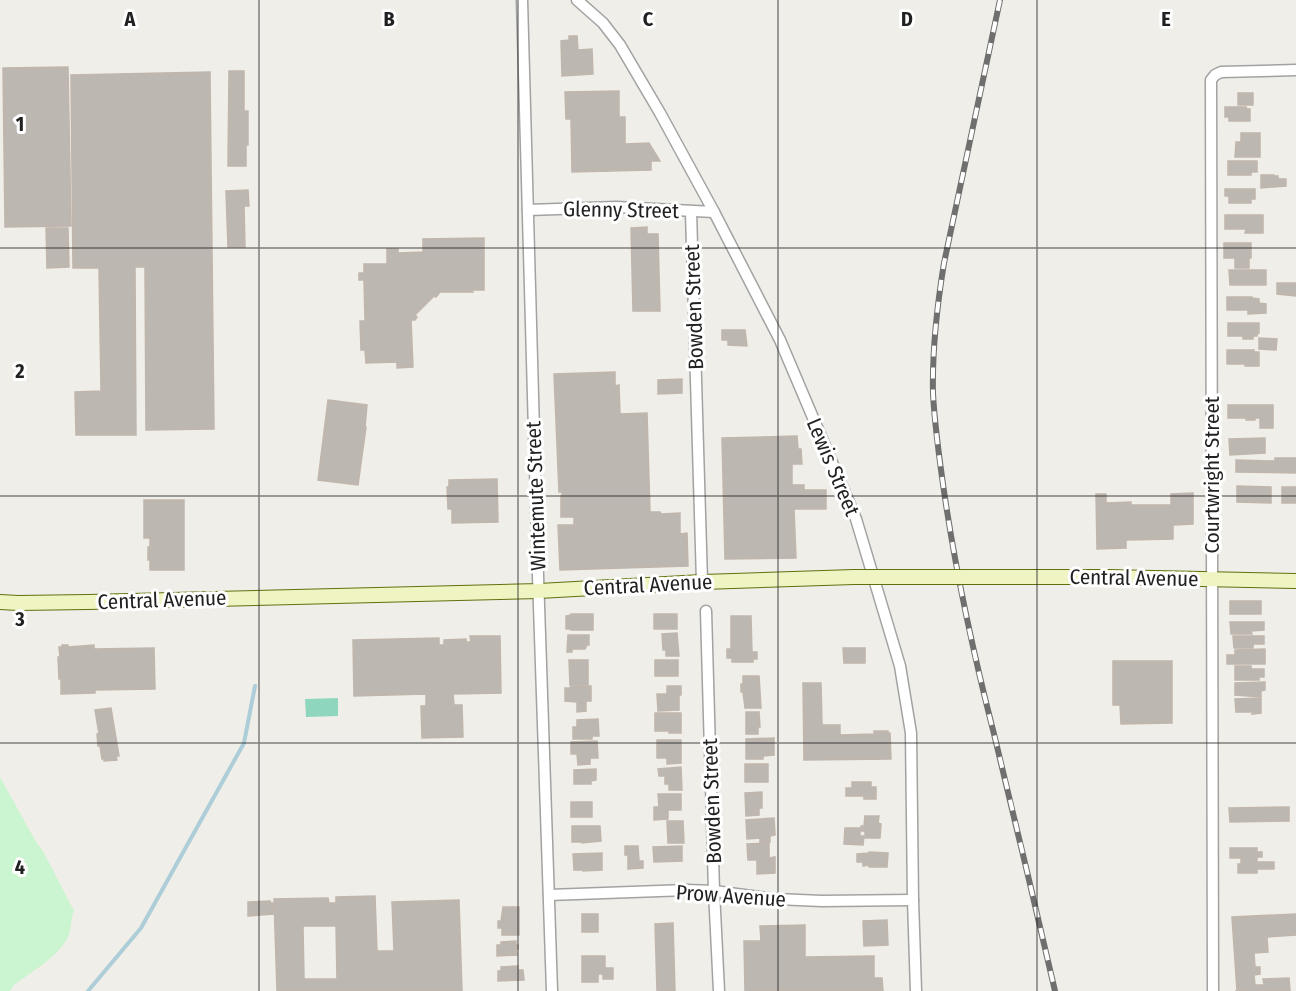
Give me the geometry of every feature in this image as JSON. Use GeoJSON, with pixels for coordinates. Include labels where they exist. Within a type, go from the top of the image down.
{"type":"FeatureCollection","features":[{"type":"Feature","properties":{"kind":"main road","name":"Central Avenue"},"geometry":{"type":"LineString","coordinates":[[0,602],[539,591],[854,577],[1108,577],[1296,581]]}},
{"type":"Feature","properties":{"kind":"street","name":"Wintemute Street"},"geometry":{"type":"LineString","coordinates":[[522,0],[552,991]]}},
{"type":"Feature","properties":{"kind":"street","name":"Lewis Street"},"geometry":{"type":"LineString","coordinates":[[577,0],[603,23],[620,45],[660,112],[714,212],[780,340],[856,519],[900,666],[911,733],[916,991]]}},
{"type":"Feature","properties":{"kind":"street","name":"Courtwright Street"},"geometry":{"type":"LineString","coordinates":[[1212,991],[1211,80],[1221,72],[1296,70]]}},
{"type":"Feature","properties":{"kind":"street","name":"Glenny Street"},"geometry":{"type":"LineString","coordinates":[[528,210],[616,207],[714,212]]}},
{"type":"Feature","properties":{"kind":"street","name":"Bowden Street"},"geometry":{"type":"LineString","coordinates":[[691,212],[702,582]]}},
{"type":"Feature","properties":{"kind":"street","name":"Bowden Street"},"geometry":{"type":"LineString","coordinates":[[706,611],[719,991]]}},
{"type":"Feature","properties":{"kind":"street","name":"Prow Avenue"},"geometry":{"type":"LineString","coordinates":[[549,895],[687,890],[799,900],[913,900]]}},
{"type":"Feature","properties":{"kind":"green space"},"geometry":{"type":"Polygon","coordinates":[[[338,698],[338,716],[306,717],[305,699],[338,698]]]}},
{"type":"Feature","properties":{"kind":"green space"},"geometry":{"type":"Polygon","coordinates":[[[0,777],[74,911],[69,934],[60,948],[14,985],[10,991],[0,991],[0,777]]]}},
{"type":"Feature","properties":{"kind":"building"},"geometry":{"type":"Polygon","coordinates":[[[569,36],[577,36],[578,50],[592,49],[593,74],[562,76],[561,41],[569,40],[569,36]]]}},
{"type":"Feature","properties":{"kind":"building"},"geometry":{"type":"Polygon","coordinates":[[[68,67],[71,226],[5,227],[3,68],[68,67]]]}},
{"type":"Feature","properties":{"kind":"building"},"geometry":{"type":"Polygon","coordinates":[[[229,71],[244,71],[244,111],[248,111],[246,166],[228,166],[229,71]]]}},
{"type":"Feature","properties":{"kind":"building"},"geometry":{"type":"Polygon","coordinates":[[[210,72],[214,429],[146,430],[145,267],[135,267],[136,435],[76,435],[75,392],[101,391],[99,268],[73,268],[71,75],[210,72]]]}},
{"type":"Feature","properties":{"kind":"building"},"geometry":{"type":"Polygon","coordinates":[[[619,91],[619,117],[625,117],[625,144],[649,143],[660,161],[651,161],[651,170],[572,172],[571,119],[566,119],[565,92],[619,91]]]}},
{"type":"Feature","properties":{"kind":"building"},"geometry":{"type":"Polygon","coordinates":[[[1238,93],[1253,93],[1253,105],[1238,105],[1238,93]]]}},
{"type":"Feature","properties":{"kind":"building"},"geometry":{"type":"Polygon","coordinates":[[[1225,107],[1250,109],[1250,121],[1229,121],[1229,117],[1225,117],[1225,107]]]}},
{"type":"Feature","properties":{"kind":"building"},"geometry":{"type":"Polygon","coordinates":[[[1241,133],[1260,133],[1260,157],[1235,157],[1236,142],[1241,142],[1241,133]]]}},
{"type":"Feature","properties":{"kind":"building"},"geometry":{"type":"Polygon","coordinates":[[[1228,161],[1257,161],[1257,172],[1251,172],[1251,175],[1228,175],[1228,161]]]}},
{"type":"Feature","properties":{"kind":"building"},"geometry":{"type":"Polygon","coordinates":[[[1261,175],[1274,175],[1278,176],[1278,179],[1286,179],[1286,186],[1261,188],[1261,175]]]}},
{"type":"Feature","properties":{"kind":"building"},"geometry":{"type":"Polygon","coordinates":[[[1225,189],[1255,189],[1255,199],[1251,199],[1251,203],[1229,203],[1229,196],[1225,196],[1225,189]]]}},
{"type":"Feature","properties":{"kind":"building"},"geometry":{"type":"Polygon","coordinates":[[[248,190],[249,206],[244,206],[245,247],[228,247],[226,191],[248,190]]]}},
{"type":"Feature","properties":{"kind":"building"},"geometry":{"type":"Polygon","coordinates":[[[1225,215],[1263,215],[1263,233],[1245,233],[1246,229],[1225,229],[1225,215]]]}},
{"type":"Feature","properties":{"kind":"building"},"geometry":{"type":"Polygon","coordinates":[[[647,227],[647,234],[658,234],[660,311],[633,311],[631,228],[647,227]]]}},
{"type":"Feature","properties":{"kind":"building"},"geometry":{"type":"Polygon","coordinates":[[[46,228],[68,228],[69,267],[47,268],[46,228]]]}},
{"type":"Feature","properties":{"kind":"building"},"geometry":{"type":"Polygon","coordinates":[[[484,238],[484,290],[440,292],[415,315],[417,317],[415,320],[411,320],[413,367],[397,368],[397,362],[366,363],[365,350],[361,350],[360,321],[365,321],[364,280],[359,280],[359,273],[364,273],[364,264],[387,264],[387,249],[398,249],[398,253],[423,252],[423,239],[484,238]]]}},
{"type":"Feature","properties":{"kind":"building"},"geometry":{"type":"Polygon","coordinates":[[[1224,243],[1251,243],[1249,268],[1235,268],[1235,258],[1224,258],[1224,243]]]}},
{"type":"Feature","properties":{"kind":"building"},"geometry":{"type":"Polygon","coordinates":[[[1229,270],[1266,270],[1266,285],[1230,285],[1229,270]]]}},
{"type":"Feature","properties":{"kind":"building"},"geometry":{"type":"Polygon","coordinates":[[[1277,283],[1296,283],[1296,296],[1277,294],[1277,283]]]}},
{"type":"Feature","properties":{"kind":"building"},"geometry":{"type":"Polygon","coordinates":[[[1227,297],[1259,299],[1259,303],[1266,304],[1266,313],[1248,314],[1248,310],[1227,310],[1227,297]]]}},
{"type":"Feature","properties":{"kind":"building"},"geometry":{"type":"Polygon","coordinates":[[[1228,323],[1259,323],[1259,333],[1253,336],[1253,339],[1228,336],[1228,323]]]}},
{"type":"Feature","properties":{"kind":"building"},"geometry":{"type":"Polygon","coordinates":[[[722,330],[745,330],[747,346],[728,345],[728,340],[722,340],[722,330]]]}},
{"type":"Feature","properties":{"kind":"building"},"geometry":{"type":"Polygon","coordinates":[[[1259,338],[1277,339],[1276,350],[1259,349],[1259,338]]]}},
{"type":"Feature","properties":{"kind":"building"},"geometry":{"type":"Polygon","coordinates":[[[1227,350],[1259,352],[1259,366],[1227,364],[1227,350]]]}},
{"type":"Feature","properties":{"kind":"building"},"geometry":{"type":"Polygon","coordinates":[[[615,372],[615,386],[619,385],[620,414],[647,413],[650,512],[680,513],[680,534],[687,533],[688,566],[560,570],[558,525],[574,525],[574,517],[561,517],[562,492],[559,492],[554,374],[615,372]]]}},
{"type":"Feature","properties":{"kind":"building"},"geometry":{"type":"Polygon","coordinates":[[[682,379],[682,393],[658,394],[658,380],[682,379]]]}},
{"type":"Feature","properties":{"kind":"building"},"geometry":{"type":"Polygon","coordinates":[[[328,400],[367,405],[358,485],[318,480],[328,400]]]}},
{"type":"Feature","properties":{"kind":"building"},"geometry":{"type":"Polygon","coordinates":[[[1228,405],[1273,405],[1273,428],[1260,428],[1260,418],[1246,420],[1246,418],[1228,418],[1228,405]]]}},
{"type":"Feature","properties":{"kind":"building"},"geometry":{"type":"Polygon","coordinates":[[[797,436],[802,464],[792,464],[792,485],[804,485],[804,490],[826,490],[826,509],[794,509],[796,558],[725,559],[722,438],[797,436]]]}},
{"type":"Feature","properties":{"kind":"building"},"geometry":{"type":"Polygon","coordinates":[[[1265,438],[1265,453],[1230,455],[1229,439],[1265,438]]]}},
{"type":"Feature","properties":{"kind":"building"},"geometry":{"type":"Polygon","coordinates":[[[1275,458],[1296,458],[1296,473],[1236,472],[1236,460],[1275,461],[1275,458]]]}},
{"type":"Feature","properties":{"kind":"building"},"geometry":{"type":"Polygon","coordinates":[[[497,479],[498,522],[452,523],[452,509],[448,509],[449,480],[497,479]]]}},
{"type":"Feature","properties":{"kind":"building"},"geometry":{"type":"Polygon","coordinates":[[[1237,486],[1271,487],[1271,503],[1237,502],[1237,486]]]}},
{"type":"Feature","properties":{"kind":"building"},"geometry":{"type":"Polygon","coordinates":[[[1282,487],[1296,487],[1296,503],[1282,503],[1282,487]]]}},
{"type":"Feature","properties":{"kind":"building"},"geometry":{"type":"Polygon","coordinates":[[[1193,493],[1193,524],[1173,525],[1173,539],[1126,540],[1126,548],[1097,549],[1096,494],[1106,494],[1106,503],[1171,505],[1171,494],[1193,493]]]}},
{"type":"Feature","properties":{"kind":"building"},"geometry":{"type":"Polygon","coordinates":[[[144,500],[184,500],[184,570],[150,570],[148,547],[150,547],[150,538],[144,538],[144,500]]]}},
{"type":"Feature","properties":{"kind":"building"},"geometry":{"type":"Polygon","coordinates":[[[1230,601],[1261,601],[1261,614],[1230,614],[1230,601]]]}},
{"type":"Feature","properties":{"kind":"building"},"geometry":{"type":"Polygon","coordinates":[[[593,614],[593,630],[566,629],[566,616],[593,614]]]}},
{"type":"Feature","properties":{"kind":"building"},"geometry":{"type":"Polygon","coordinates":[[[654,614],[677,614],[677,629],[654,629],[654,614]]]}},
{"type":"Feature","properties":{"kind":"building"},"geometry":{"type":"Polygon","coordinates":[[[731,616],[751,616],[752,652],[757,652],[757,659],[753,659],[753,662],[732,662],[732,658],[727,658],[727,649],[731,649],[731,616]]]}},
{"type":"Feature","properties":{"kind":"building"},"geometry":{"type":"Polygon","coordinates":[[[1230,622],[1264,622],[1264,630],[1251,631],[1252,634],[1231,634],[1230,622]]]}},
{"type":"Feature","properties":{"kind":"building"},"geometry":{"type":"Polygon","coordinates":[[[677,633],[679,656],[666,656],[666,650],[663,650],[662,634],[677,633]]]}},
{"type":"Feature","properties":{"kind":"building"},"geometry":{"type":"Polygon","coordinates":[[[568,635],[589,635],[589,645],[585,649],[572,649],[572,652],[567,652],[568,635]]]}},
{"type":"Feature","properties":{"kind":"building"},"geometry":{"type":"Polygon","coordinates":[[[470,636],[500,636],[501,693],[453,694],[454,705],[462,705],[463,737],[422,738],[421,706],[426,706],[426,694],[354,696],[353,640],[439,638],[439,645],[444,645],[444,640],[466,639],[466,642],[471,642],[470,636]]]}},
{"type":"Feature","properties":{"kind":"building"},"geometry":{"type":"Polygon","coordinates":[[[1233,636],[1264,636],[1264,644],[1253,644],[1253,648],[1234,648],[1233,636]]]}},
{"type":"Feature","properties":{"kind":"building"},"geometry":{"type":"Polygon","coordinates":[[[68,645],[68,647],[94,645],[94,649],[154,648],[155,689],[95,690],[95,693],[61,694],[58,657],[60,657],[59,647],[68,645]]]}},
{"type":"Feature","properties":{"kind":"building"},"geometry":{"type":"Polygon","coordinates":[[[843,648],[865,648],[865,663],[844,663],[843,648]]]}},
{"type":"Feature","properties":{"kind":"building"},"geometry":{"type":"Polygon","coordinates":[[[1265,649],[1265,664],[1227,664],[1227,655],[1235,655],[1235,650],[1265,649]]]}},
{"type":"Feature","properties":{"kind":"building"},"geometry":{"type":"Polygon","coordinates":[[[569,660],[588,660],[588,685],[570,685],[569,660]]]}},
{"type":"Feature","properties":{"kind":"building"},"geometry":{"type":"Polygon","coordinates":[[[655,660],[678,660],[678,676],[655,676],[655,660]]]}},
{"type":"Feature","properties":{"kind":"building"},"geometry":{"type":"Polygon","coordinates":[[[1113,661],[1172,661],[1172,723],[1121,724],[1120,705],[1113,705],[1113,661]]]}},
{"type":"Feature","properties":{"kind":"building"},"geometry":{"type":"Polygon","coordinates":[[[1235,666],[1264,669],[1264,677],[1259,677],[1259,680],[1235,680],[1235,666]]]}},
{"type":"Feature","properties":{"kind":"building"},"geometry":{"type":"Polygon","coordinates":[[[743,676],[759,676],[761,708],[745,708],[743,692],[741,692],[743,676]]]}},
{"type":"Feature","properties":{"kind":"building"},"geometry":{"type":"Polygon","coordinates":[[[1265,682],[1265,690],[1261,691],[1261,697],[1235,695],[1235,683],[1265,682]]]}},
{"type":"Feature","properties":{"kind":"building"},"geometry":{"type":"Polygon","coordinates":[[[803,683],[821,683],[822,725],[840,725],[840,735],[874,734],[874,731],[888,731],[891,759],[804,760],[803,683]]]}},
{"type":"Feature","properties":{"kind":"building"},"geometry":{"type":"Polygon","coordinates":[[[591,686],[591,701],[586,701],[586,711],[577,712],[577,702],[565,701],[565,688],[591,686]]]}},
{"type":"Feature","properties":{"kind":"building"},"geometry":{"type":"Polygon","coordinates":[[[667,686],[681,686],[679,710],[658,711],[657,694],[667,694],[667,686]]]}},
{"type":"Feature","properties":{"kind":"building"},"geometry":{"type":"Polygon","coordinates":[[[1261,698],[1261,713],[1236,712],[1235,699],[1261,698]]]}},
{"type":"Feature","properties":{"kind":"building"},"geometry":{"type":"Polygon","coordinates":[[[111,708],[119,756],[116,756],[117,760],[104,761],[100,746],[98,746],[97,734],[99,734],[95,710],[111,708]]]}},
{"type":"Feature","properties":{"kind":"building"},"geometry":{"type":"Polygon","coordinates":[[[746,712],[759,712],[758,734],[746,734],[746,712]]]}},
{"type":"Feature","properties":{"kind":"building"},"geometry":{"type":"Polygon","coordinates":[[[655,713],[681,713],[681,733],[655,731],[655,713]]]}},
{"type":"Feature","properties":{"kind":"building"},"geometry":{"type":"Polygon","coordinates":[[[598,719],[599,736],[592,736],[592,739],[573,739],[573,727],[577,727],[577,720],[598,719]]]}},
{"type":"Feature","properties":{"kind":"building"},"geometry":{"type":"Polygon","coordinates":[[[774,738],[774,755],[763,756],[763,759],[746,759],[746,739],[774,738]]]}},
{"type":"Feature","properties":{"kind":"building"},"geometry":{"type":"Polygon","coordinates":[[[657,740],[681,740],[681,763],[667,764],[667,758],[657,758],[657,740]]]}},
{"type":"Feature","properties":{"kind":"building"},"geometry":{"type":"Polygon","coordinates":[[[597,741],[598,758],[590,758],[590,764],[578,765],[577,754],[571,754],[571,742],[597,741]]]}},
{"type":"Feature","properties":{"kind":"building"},"geometry":{"type":"Polygon","coordinates":[[[745,764],[768,764],[768,782],[745,782],[745,764]]]}},
{"type":"Feature","properties":{"kind":"building"},"geometry":{"type":"Polygon","coordinates":[[[681,767],[682,790],[669,790],[669,784],[665,784],[665,776],[659,776],[658,769],[681,767]]]}},
{"type":"Feature","properties":{"kind":"building"},"geometry":{"type":"Polygon","coordinates":[[[596,769],[596,780],[591,781],[591,784],[574,784],[574,770],[596,769]]]}},
{"type":"Feature","properties":{"kind":"building"},"geometry":{"type":"Polygon","coordinates":[[[852,782],[871,782],[871,787],[876,787],[876,799],[846,796],[846,788],[852,788],[852,782]]]}},
{"type":"Feature","properties":{"kind":"building"},"geometry":{"type":"Polygon","coordinates":[[[762,792],[762,808],[759,808],[759,815],[746,816],[745,793],[762,792]]]}},
{"type":"Feature","properties":{"kind":"building"},"geometry":{"type":"Polygon","coordinates":[[[658,794],[681,794],[681,810],[668,810],[668,819],[654,820],[654,807],[659,807],[658,794]]]}},
{"type":"Feature","properties":{"kind":"building"},"geometry":{"type":"Polygon","coordinates":[[[571,802],[592,802],[592,817],[571,817],[571,802]]]}},
{"type":"Feature","properties":{"kind":"building"},"geometry":{"type":"Polygon","coordinates":[[[1289,807],[1289,821],[1230,822],[1229,808],[1289,807]]]}},
{"type":"Feature","properties":{"kind":"building"},"geometry":{"type":"Polygon","coordinates":[[[865,816],[879,816],[880,838],[865,838],[865,831],[861,831],[861,826],[864,826],[865,816]]]}},
{"type":"Feature","properties":{"kind":"building"},"geometry":{"type":"Polygon","coordinates":[[[774,818],[775,835],[770,836],[770,842],[760,843],[760,838],[747,839],[746,820],[774,818]]]}},
{"type":"Feature","properties":{"kind":"building"},"geometry":{"type":"Polygon","coordinates":[[[667,821],[683,821],[684,843],[668,843],[667,821]]]}},
{"type":"Feature","properties":{"kind":"building"},"geometry":{"type":"Polygon","coordinates":[[[572,826],[600,826],[601,841],[572,842],[572,826]]]}},
{"type":"Feature","properties":{"kind":"building"},"geometry":{"type":"Polygon","coordinates":[[[845,828],[860,828],[860,836],[864,836],[863,845],[844,844],[845,828]]]}},
{"type":"Feature","properties":{"kind":"building"},"geometry":{"type":"Polygon","coordinates":[[[769,843],[769,858],[775,857],[775,873],[757,874],[757,860],[748,860],[747,844],[769,843]]]}},
{"type":"Feature","properties":{"kind":"building"},"geometry":{"type":"Polygon","coordinates":[[[625,846],[638,846],[639,861],[643,861],[643,868],[628,869],[628,855],[625,855],[625,846]]]}},
{"type":"Feature","properties":{"kind":"building"},"geometry":{"type":"Polygon","coordinates":[[[682,846],[682,861],[654,862],[653,847],[682,846]]]}},
{"type":"Feature","properties":{"kind":"building"},"geometry":{"type":"Polygon","coordinates":[[[1230,848],[1257,848],[1257,852],[1262,852],[1262,857],[1257,857],[1257,862],[1274,862],[1274,869],[1257,869],[1257,873],[1238,873],[1241,858],[1230,858],[1230,848]]]}},
{"type":"Feature","properties":{"kind":"building"},"geometry":{"type":"Polygon","coordinates":[[[602,853],[602,870],[574,870],[573,854],[602,853]]]}},
{"type":"Feature","properties":{"kind":"building"},"geometry":{"type":"Polygon","coordinates":[[[888,853],[887,867],[863,866],[863,862],[857,862],[857,854],[888,853]]]}},
{"type":"Feature","properties":{"kind":"building"},"geometry":{"type":"Polygon","coordinates":[[[375,896],[377,951],[394,951],[392,902],[459,900],[462,991],[277,991],[274,899],[328,898],[329,903],[336,903],[336,897],[375,896]],[[303,926],[304,979],[337,979],[336,926],[303,926]]]}},
{"type":"Feature","properties":{"kind":"building"},"geometry":{"type":"Polygon","coordinates":[[[270,901],[273,903],[274,914],[248,916],[248,902],[270,901]]]}},
{"type":"Feature","properties":{"kind":"building"},"geometry":{"type":"Polygon","coordinates":[[[503,907],[519,907],[519,935],[502,935],[502,928],[498,928],[503,907]]]}},
{"type":"Feature","properties":{"kind":"building"},"geometry":{"type":"Polygon","coordinates":[[[582,914],[598,914],[598,932],[582,932],[582,914]]]}},
{"type":"Feature","properties":{"kind":"building"},"geometry":{"type":"Polygon","coordinates":[[[1296,914],[1296,935],[1267,937],[1268,952],[1254,953],[1255,967],[1260,967],[1260,974],[1254,975],[1255,985],[1264,985],[1263,979],[1289,978],[1290,991],[1237,991],[1232,917],[1296,914]]]}},
{"type":"Feature","properties":{"kind":"building"},"geometry":{"type":"Polygon","coordinates":[[[887,920],[888,945],[864,946],[863,921],[887,920]]]}},
{"type":"Feature","properties":{"kind":"building"},"geometry":{"type":"Polygon","coordinates":[[[673,923],[675,991],[657,991],[655,924],[673,923]]]}},
{"type":"Feature","properties":{"kind":"building"},"geometry":{"type":"Polygon","coordinates":[[[805,925],[805,957],[874,956],[874,978],[882,978],[883,991],[745,991],[744,941],[761,941],[760,926],[805,925]]]}},
{"type":"Feature","properties":{"kind":"building"},"geometry":{"type":"Polygon","coordinates":[[[516,941],[517,955],[497,956],[497,945],[501,945],[501,942],[516,941]]]}},
{"type":"Feature","properties":{"kind":"building"},"geometry":{"type":"Polygon","coordinates":[[[582,956],[605,956],[605,968],[613,968],[613,979],[603,979],[603,974],[598,974],[598,982],[582,982],[582,956]]]}},
{"type":"Feature","properties":{"kind":"building"},"geometry":{"type":"Polygon","coordinates":[[[518,966],[518,970],[523,970],[524,980],[498,981],[498,971],[501,971],[501,967],[518,966]]]}},
{"type":"Feature","properties":{"kind":"waterway"},"geometry":{"type":"LineString","coordinates":[[88,991],[141,928],[244,743],[255,686]]}},
{"type":"Feature","properties":{"kind":"railway"},"geometry":{"type":"LineString","coordinates":[[1000,0],[944,263],[933,361],[933,394],[945,498],[966,617],[1055,991]]}}]}
